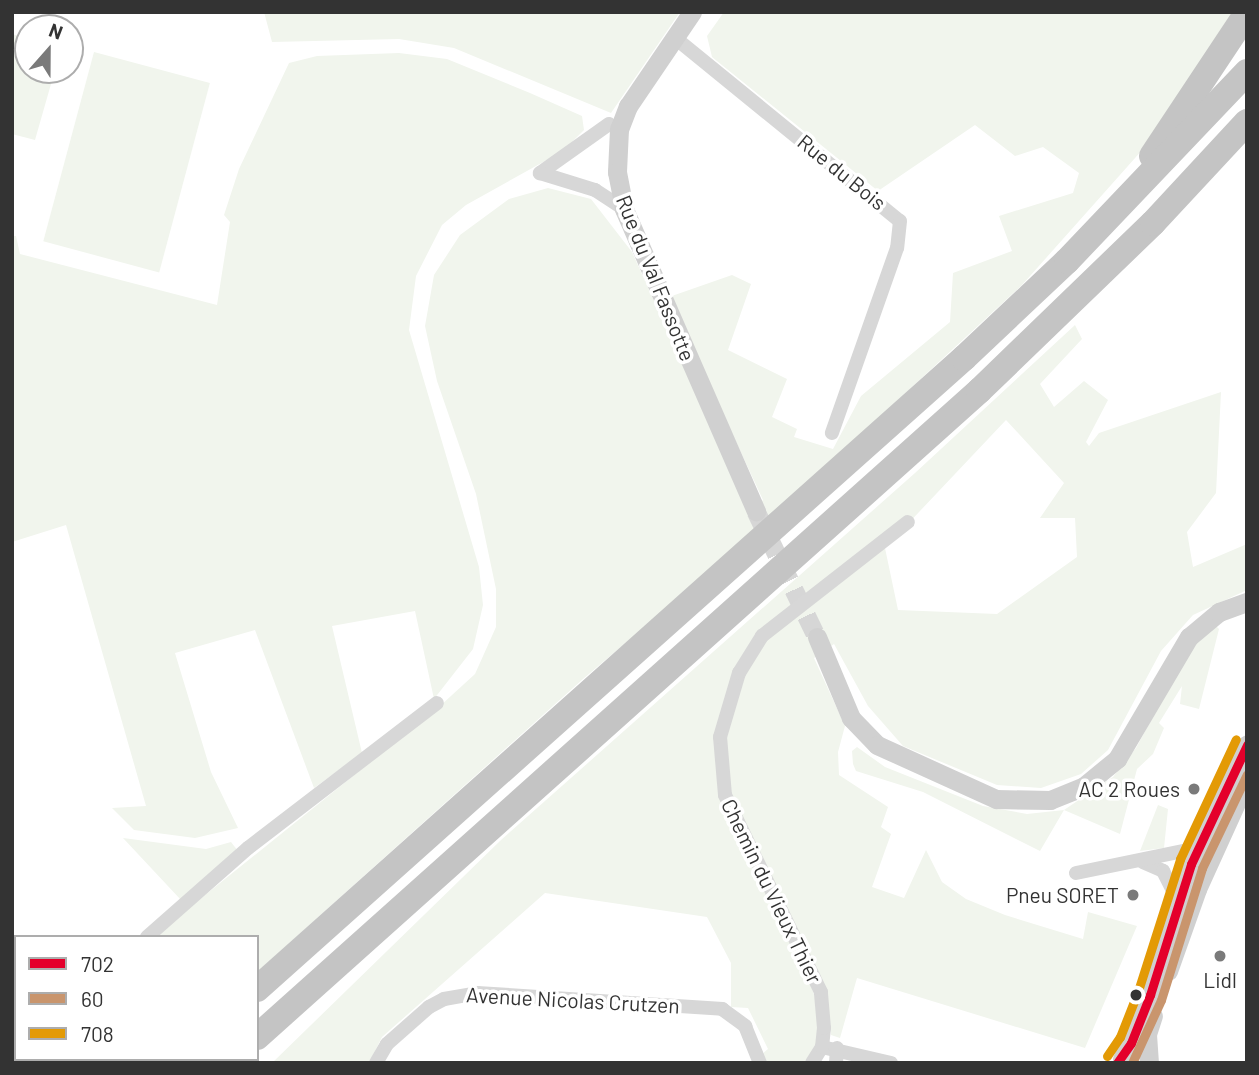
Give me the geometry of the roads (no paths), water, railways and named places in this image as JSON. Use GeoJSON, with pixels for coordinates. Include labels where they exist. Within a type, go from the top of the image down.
{"type":"FeatureCollection","features":[{"type":"Feature","properties":{"kind":"highway"},"geometry":{"type":"LineString","coordinates":[[1099,227],[1247,13]]}},
{"type":"Feature","properties":{"kind":"highway"},"geometry":{"type":"LineString","coordinates":[[259,987],[899,418],[1099,227],[1247,72]]}},
{"type":"Feature","properties":{"kind":"highway"},"geometry":{"type":"LineString","coordinates":[[259,1035],[979,391],[1153,223],[1247,122]]}},
{"type":"Feature","properties":{"kind":"highway"},"geometry":{"type":"LineString","coordinates":[[1153,223],[1247,142]]}},
{"type":"Feature","properties":{"kind":"highway"},"geometry":{"type":"LineString","coordinates":[[259,1053],[355,952]]}},
{"type":"Feature","properties":{"kind":"street","name":"Rue du Val Fassotte"},"geometry":{"type":"LineString","coordinates":[[692,12],[628,106],[619,129],[617,172],[624,209],[756,511]]}},
{"type":"Feature","properties":{"kind":"street","name":"Rue du Bois"},"geometry":{"type":"LineString","coordinates":[[674,37],[900,221],[897,248],[832,433]]}},
{"type":"Feature","properties":{"kind":"street"},"geometry":{"type":"LineString","coordinates":[[609,124],[540,173],[595,190],[624,209]]}},
{"type":"Feature","properties":{"kind":"street","name":"Chemin du Vieux Thier"},"geometry":{"type":"LineString","coordinates":[[832,1053],[821,992],[725,795],[720,737],[739,673],[762,636],[908,522]]}},
{"type":"Feature","properties":{"kind":"street"},"geometry":{"type":"LineString","coordinates":[[817,637],[852,718],[877,745],[996,799],[1050,800],[1084,786],[1117,758],[1189,637],[1219,612],[1247,602]]}},
{"type":"Feature","properties":{"kind":"street"},"geometry":{"type":"LineString","coordinates":[[149,935],[248,848],[437,703]]}},
{"type":"Feature","properties":{"kind":"street"},"geometry":{"type":"LineString","coordinates":[[1120,1061],[1150,995],[1178,901],[1198,848],[1247,744]]}},
{"type":"Feature","properties":{"kind":"street"},"geometry":{"type":"LineString","coordinates":[[1149,1063],[1148,1030],[1197,890],[1247,779]]}},
{"type":"Feature","properties":{"kind":"street"},"geometry":{"type":"LineString","coordinates":[[1076,873],[1143,862],[1198,848]]}},
{"type":"Feature","properties":{"kind":"street"},"geometry":{"type":"LineString","coordinates":[[1143,862],[1163,871],[1178,901]]}},
{"type":"Feature","properties":{"kind":"street","name":"Avenue Nicolas Crutzen"},"geometry":{"type":"LineString","coordinates":[[377,1060],[429,1007],[451,996],[477,993],[722,1009],[745,1026],[760,1063]]}},
{"type":"Feature","properties":{"kind":"street"},"geometry":{"type":"LineString","coordinates":[[812,1063],[832,1053],[891,1063]]}},
{"type":"Feature","properties":{"kind":"street"},"geometry":{"type":"LineString","coordinates":[[1120,1061],[1136,1056],[1149,1063]]}},
{"type":"Feature","properties":{"kind":"tunnel"},"geometry":{"type":"LineString","coordinates":[[756,511],[817,637]]}},
{"type":"Feature","properties":{"kind":"place","name":"AC 2 Roues"},"geometry":{"type":"Point","coordinates":[1194,789]}},
{"type":"Feature","properties":{"kind":"place","name":"Pneu SORET"},"geometry":{"type":"Point","coordinates":[1133,895]}},
{"type":"Feature","properties":{"kind":"place","name":"Lidl"},"geometry":{"type":"Point","coordinates":[1220,956]}}]}
